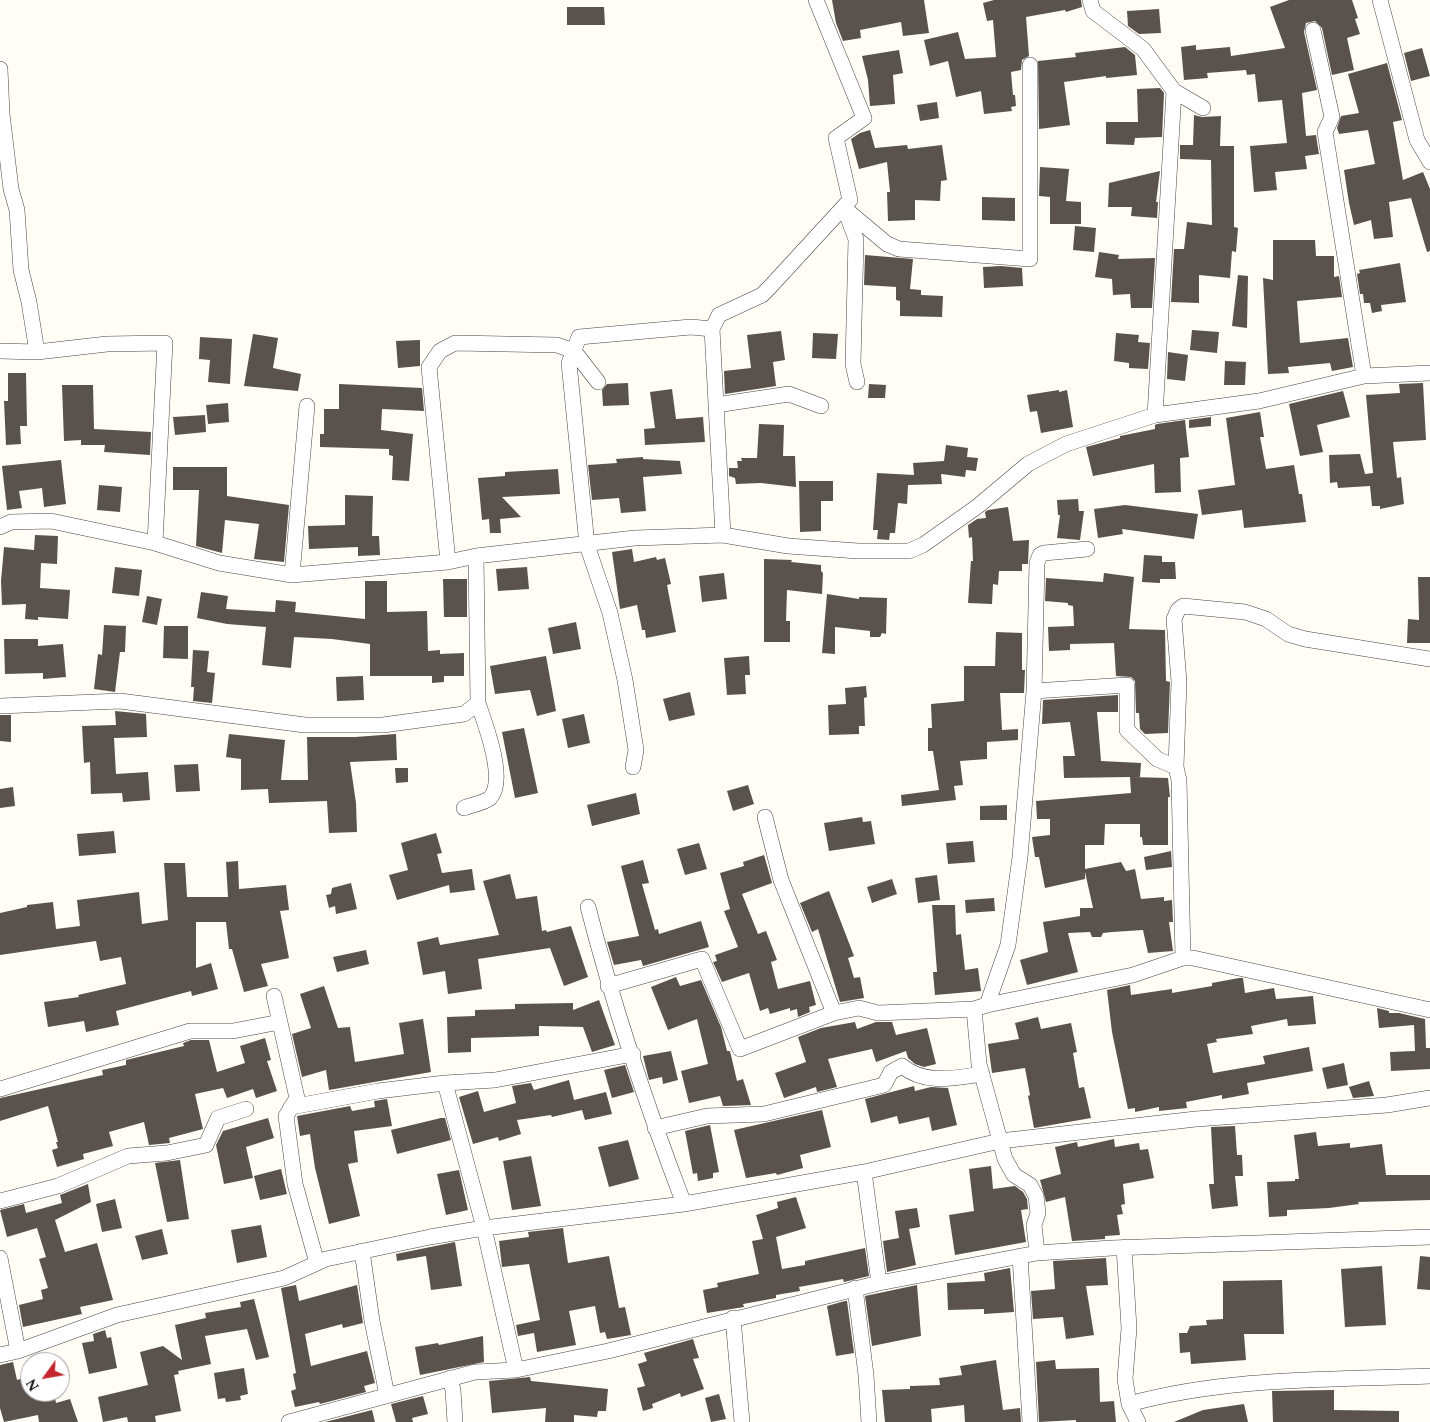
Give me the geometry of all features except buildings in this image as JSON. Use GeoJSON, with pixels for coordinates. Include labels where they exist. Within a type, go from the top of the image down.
{"type":"FeatureCollection","features":[{"type":"Feature","properties":{"kind":"street"},"geometry":{"type":"LineString","coordinates":[[722,535],[712,329],[720,315],[762,295],[850,200],[850,188],[836,138],[864,118],[816,0]]}},
{"type":"Feature","properties":{"kind":"street"},"geometry":{"type":"LineString","coordinates":[[1090,0],[1093,11],[1143,49],[1174,91],[1203,108]]}},
{"type":"Feature","properties":{"kind":"street"},"geometry":{"type":"LineString","coordinates":[[1380,0],[1417,140],[1430,162]]}},
{"type":"Feature","properties":{"kind":"street"},"geometry":{"type":"LineString","coordinates":[[1313,30],[1332,117],[1325,132],[1364,376]]}},
{"type":"Feature","properties":{"kind":"street"},"geometry":{"type":"LineString","coordinates":[[844,208],[887,244],[898,249],[1030,260],[1030,65]]}},
{"type":"Feature","properties":{"kind":"street"},"geometry":{"type":"LineString","coordinates":[[0,69],[2,114],[11,189],[17,210],[21,270],[29,302],[37,352]]}},
{"type":"Feature","properties":{"kind":"street"},"geometry":{"type":"LineString","coordinates":[[1155,415],[1174,91]]}},
{"type":"Feature","properties":{"kind":"street"},"geometry":{"type":"LineString","coordinates":[[844,208],[856,239],[853,364],[858,382]]}},
{"type":"Feature","properties":{"kind":"street"},"geometry":{"type":"LineString","coordinates":[[633,767],[636,750],[624,680],[610,613],[587,545],[569,363],[579,337],[691,327],[712,329]]}},
{"type":"Feature","properties":{"kind":"street"},"geometry":{"type":"LineString","coordinates":[[0,351],[37,352],[108,344],[165,342],[155,542]]}},
{"type":"Feature","properties":{"kind":"street"},"geometry":{"type":"LineString","coordinates":[[448,562],[430,367],[440,351],[455,343],[557,346],[574,351],[598,382]]}},
{"type":"Feature","properties":{"kind":"street"},"geometry":{"type":"LineString","coordinates":[[0,527],[11,522],[51,522],[155,542],[219,563],[292,575],[448,562],[476,556],[587,545],[635,538],[722,535],[788,546],[858,551],[909,551],[923,545],[978,506],[1028,464],[1066,444],[1155,415],[1259,401],[1364,376],[1430,372]]}},
{"type":"Feature","properties":{"kind":"street"},"geometry":{"type":"LineString","coordinates":[[716,405],[789,394],[821,406]]}},
{"type":"Feature","properties":{"kind":"street"},"geometry":{"type":"LineString","coordinates":[[292,575],[307,406]]}},
{"type":"Feature","properties":{"kind":"street"},"geometry":{"type":"LineString","coordinates":[[1037,1254],[1034,1225],[1038,1212],[1036,1196],[1030,1185],[1014,1175],[1004,1160],[982,1074],[981,1007],[1008,945],[1012,919],[1020,857],[1034,691],[1037,572],[1040,555],[1046,552],[1087,549]]}},
{"type":"Feature","properties":{"kind":"street"},"geometry":{"type":"LineString","coordinates":[[464,808],[489,798],[497,784],[495,764],[478,703],[476,556]]}},
{"type":"Feature","properties":{"kind":"street"},"geometry":{"type":"LineString","coordinates":[[1183,958],[1179,780],[1176,767],[1179,682],[1174,619],[1178,610],[1183,606],[1245,612],[1266,619],[1288,634],[1305,639],[1430,659]]}},
{"type":"Feature","properties":{"kind":"street"},"geometry":{"type":"LineString","coordinates":[[1034,691],[1127,685],[1127,730],[1157,759],[1176,767]]}},
{"type":"Feature","properties":{"kind":"street"},"geometry":{"type":"LineString","coordinates":[[0,706],[120,701],[305,725],[373,725],[464,714],[478,703]]}},
{"type":"Feature","properties":{"kind":"street"},"geometry":{"type":"LineString","coordinates":[[765,817],[781,880],[834,1013]]}},
{"type":"Feature","properties":{"kind":"street"},"geometry":{"type":"LineString","coordinates":[[588,907],[608,986],[633,1054],[655,1128],[684,1204]]}},
{"type":"Feature","properties":{"kind":"street"},"geometry":{"type":"LineString","coordinates":[[608,986],[702,959],[740,1049],[834,1013],[859,1008],[878,1013],[981,1007],[1133,975],[1183,958],[1193,958],[1430,1010]]}},
{"type":"Feature","properties":{"kind":"street"},"geometry":{"type":"LineString","coordinates":[[274,996],[297,1098],[286,1116],[296,1184],[317,1263]]}},
{"type":"Feature","properties":{"kind":"street"},"geometry":{"type":"LineString","coordinates":[[0,1089],[190,1031],[233,1031],[280,1022]]}},
{"type":"Feature","properties":{"kind":"street"},"geometry":{"type":"LineString","coordinates":[[290,1107],[378,1091],[445,1083],[496,1080],[633,1054]]}},
{"type":"Feature","properties":{"kind":"street"},"geometry":{"type":"LineString","coordinates":[[655,1128],[707,1116],[764,1114],[853,1094],[884,1085],[891,1072],[902,1066],[912,1074],[929,1079],[982,1074]]}},
{"type":"Feature","properties":{"kind":"street"},"geometry":{"type":"LineString","coordinates":[[445,1083],[484,1228],[516,1370]]}},
{"type":"Feature","properties":{"kind":"street"},"geometry":{"type":"LineString","coordinates":[[0,1356],[117,1315],[284,1278],[326,1259],[484,1228],[684,1204],[864,1172],[1000,1141],[1196,1119],[1387,1105],[1430,1098]]}},
{"type":"Feature","properties":{"kind":"street"},"geometry":{"type":"LineString","coordinates":[[0,1202],[58,1186],[128,1156],[176,1152],[206,1145],[218,1118],[246,1109]]}},
{"type":"Feature","properties":{"kind":"street"},"geometry":{"type":"LineString","coordinates":[[864,1172],[879,1283]]}},
{"type":"Feature","properties":{"kind":"street"},"geometry":{"type":"LineString","coordinates":[[289,1422],[317,1417],[386,1394],[475,1372],[516,1370],[608,1351],[855,1288],[1020,1256],[1124,1247],[1430,1237]]}},
{"type":"Feature","properties":{"kind":"street"},"geometry":{"type":"LineString","coordinates":[[1124,1247],[1129,1328],[1125,1379],[1129,1404],[1138,1422]]}},
{"type":"Feature","properties":{"kind":"street"},"geometry":{"type":"LineString","coordinates":[[362,1251],[372,1321],[386,1394]]}},
{"type":"Feature","properties":{"kind":"street"},"geometry":{"type":"LineString","coordinates":[[1020,1256],[1030,1422]]}},
{"type":"Feature","properties":{"kind":"street"},"geometry":{"type":"LineString","coordinates":[[0,1258],[18,1351]]}},
{"type":"Feature","properties":{"kind":"street"},"geometry":{"type":"LineString","coordinates":[[855,1288],[866,1375],[869,1422]]}},
{"type":"Feature","properties":{"kind":"street"},"geometry":{"type":"LineString","coordinates":[[732,1318],[742,1422]]}},
{"type":"Feature","properties":{"kind":"street"},"geometry":{"type":"LineString","coordinates":[[1129,1404],[1170,1392],[1289,1379],[1430,1376]]}},
{"type":"Feature","properties":{"kind":"street"},"geometry":{"type":"LineString","coordinates":[[450,1378],[453,1390],[455,1422]]}}]}
